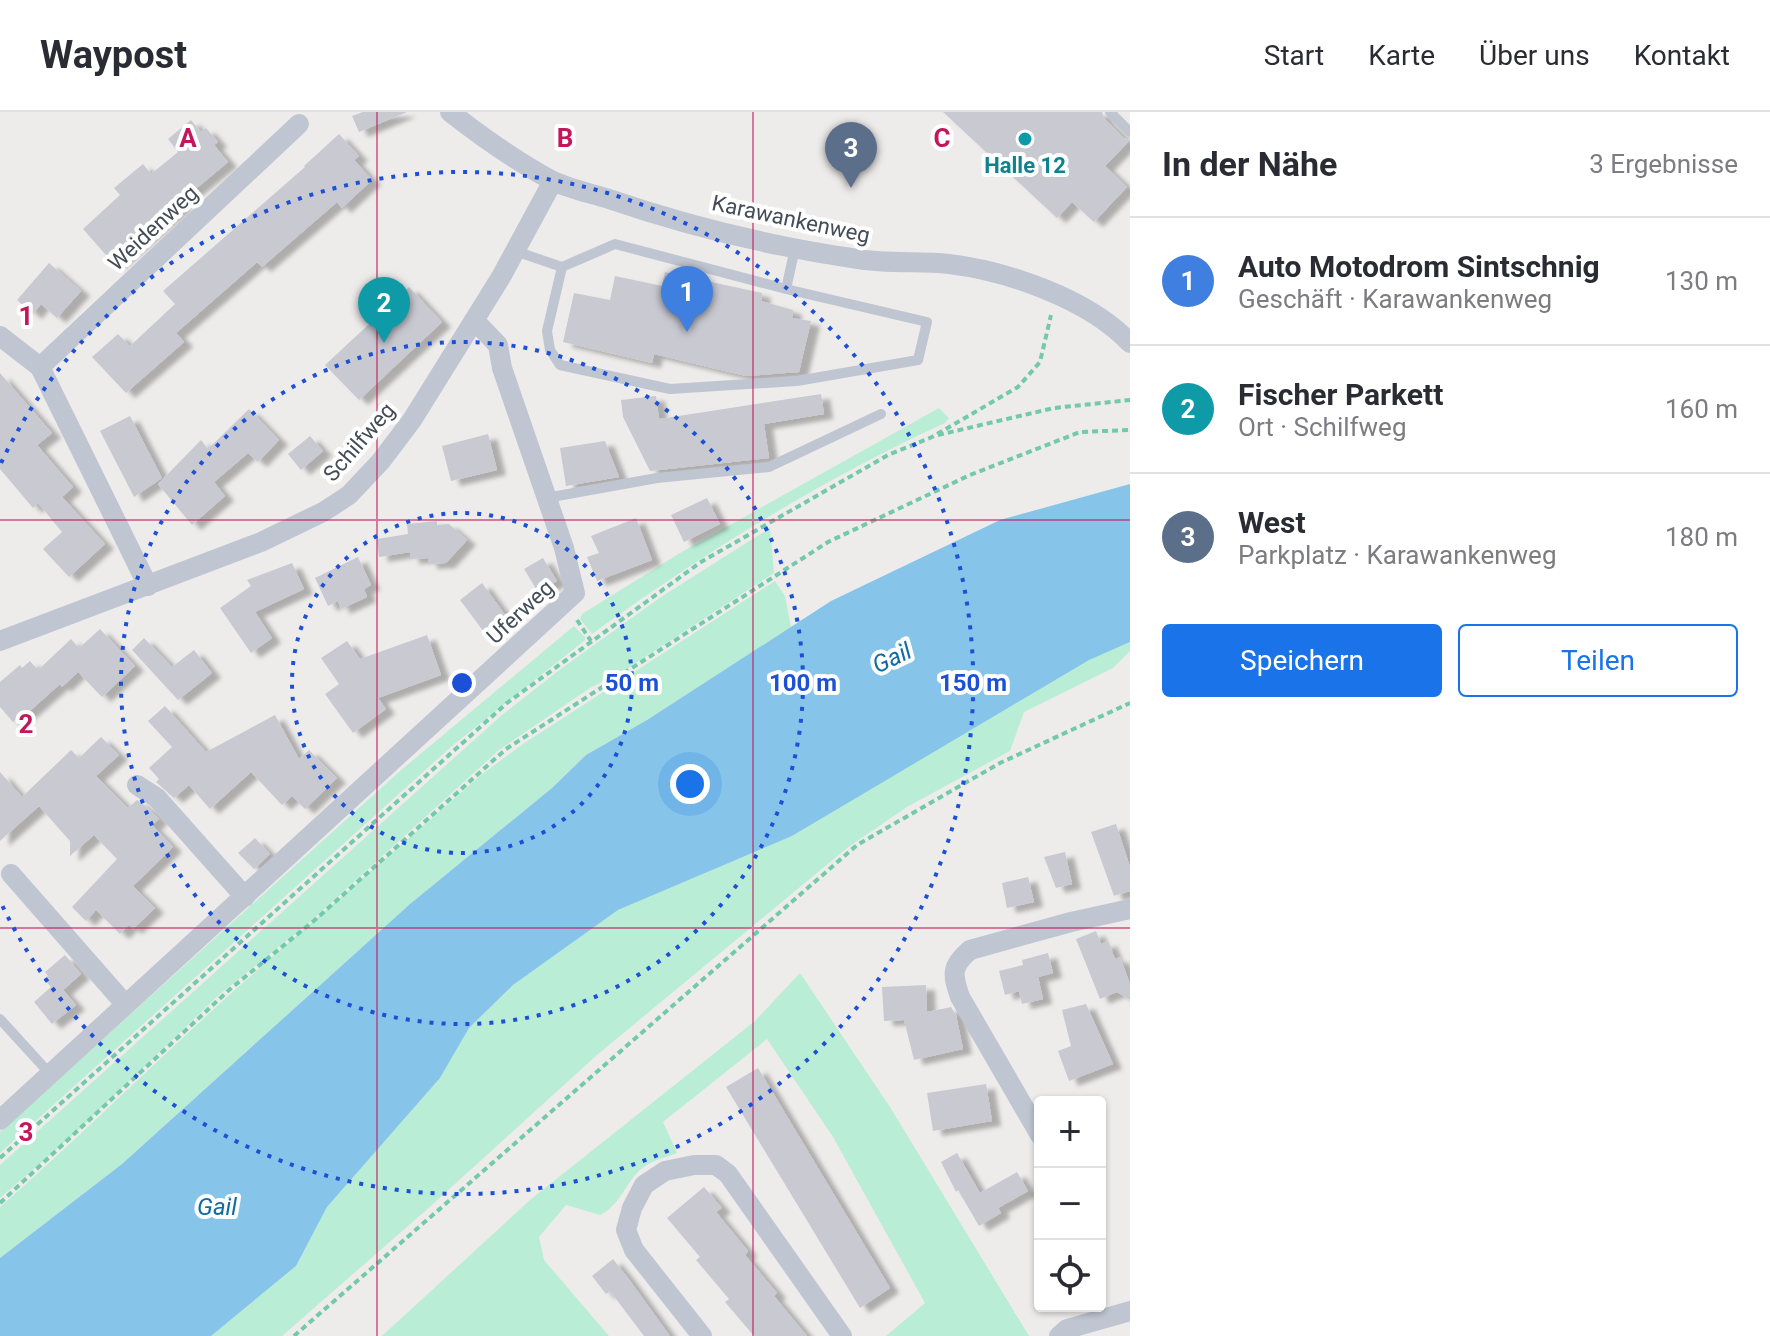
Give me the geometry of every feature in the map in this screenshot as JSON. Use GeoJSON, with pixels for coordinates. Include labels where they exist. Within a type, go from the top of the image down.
{"type":"FeatureCollection","features":[{"type":"Feature","properties":{"kind":"street","name":"Karawankenweg"},"geometry":{"type":"LineString","coordinates":[[450,112],[477,133],[553,181],[649,213],[858,260],[947,264],[997,273],[1044,288],[1104,321],[1130,343]]}},
{"type":"Feature","properties":{"kind":"street","name":"Weidenweg"},"geometry":{"type":"LineString","coordinates":[[40,367],[299,124]]}},
{"type":"Feature","properties":{"kind":"street","name":"Schilfweg"},"geometry":{"type":"LineString","coordinates":[[0,641],[261,542],[323,512],[349,495],[381,461],[412,420],[515,251],[553,181]]}},
{"type":"Feature","properties":{"kind":"street","name":"Uferweg"},"geometry":{"type":"LineString","coordinates":[[0,1120],[575,593],[564,548],[502,368],[498,345],[474,320]]}},
{"type":"Feature","properties":{"kind":"street"},"geometry":{"type":"LineString","coordinates":[[0,336],[40,367],[148,586]]}},
{"type":"Feature","properties":{"kind":"street"},"geometry":{"type":"LineString","coordinates":[[137,785],[157,798],[245,897]]}},
{"type":"Feature","properties":{"kind":"street"},"geometry":{"type":"LineString","coordinates":[[11,874],[125,1004]]}},
{"type":"Feature","properties":{"kind":"street"},"geometry":{"type":"LineString","coordinates":[[1034,1125],[960,997],[953,978],[957,960],[970,950],[1130,909]]}},
{"type":"Feature","properties":{"kind":"street"},"geometry":{"type":"LineString","coordinates":[[702,1336],[634,1250],[626,1230],[632,1208],[644,1185],[665,1171],[694,1165],[716,1165],[728,1174],[842,1336]]}},
{"type":"Feature","properties":{"kind":"street"},"geometry":{"type":"LineString","coordinates":[[1059,1336],[1067,1329],[1130,1311]]}},
{"type":"Feature","properties":{"kind":"lane"},"geometry":{"type":"LineString","coordinates":[[1110,112],[1130,132]]}},
{"type":"Feature","properties":{"kind":"lane"},"geometry":{"type":"LineString","coordinates":[[515,251],[562,267],[615,244],[927,322],[918,360],[797,381],[670,389],[560,365],[550,350],[547,331],[562,267]]}},
{"type":"Feature","properties":{"kind":"lane"},"geometry":{"type":"LineString","coordinates":[[786,289],[796,247]]}},
{"type":"Feature","properties":{"kind":"lane"},"geometry":{"type":"LineString","coordinates":[[546,498],[657,478],[769,467],[881,414]]}},
{"type":"Feature","properties":{"kind":"lane"},"geometry":{"type":"LineString","coordinates":[[0,1019],[51,1075]]}},
{"type":"Feature","properties":{"kind":"path"},"geometry":{"type":"LineString","coordinates":[[0,1158],[507,703],[701,562],[888,455],[932,437],[1018,387],[1040,362],[1053,308]]}},
{"type":"Feature","properties":{"kind":"path"},"geometry":{"type":"LineString","coordinates":[[932,437],[1054,408],[1130,400]]}},
{"type":"Feature","properties":{"kind":"path"},"geometry":{"type":"LineString","coordinates":[[0,1203],[229,990],[316,919],[506,749],[828,542],[970,475],[1080,432],[1130,430]]}},
{"type":"Feature","properties":{"kind":"path"},"geometry":{"type":"LineString","coordinates":[[294,1336],[857,845],[1000,763],[1130,703]]}},
{"type":"Feature","properties":{"kind":"green space"},"geometry":{"type":"Polygon","coordinates":[[[939,408],[949,418],[945,423],[853,469],[763,520],[676,575],[592,634],[580,619],[582,614],[680,553],[939,408]]]}},
{"type":"Feature","properties":{"kind":"green space"},"geometry":{"type":"Polygon","coordinates":[[[770,528],[774,573],[622,672],[590,688],[499,750],[311,921],[220,994],[74,1134],[0,1198],[0,1165],[502,715],[661,597],[770,528]]]}},
{"type":"Feature","properties":{"kind":"green space"},"geometry":{"type":"Polygon","coordinates":[[[775,581],[785,596],[791,627],[647,720],[586,755],[552,788],[410,904],[122,1164],[0,1258],[0,1207],[298,934],[481,775],[523,744],[775,581]]]}},
{"type":"Feature","properties":{"kind":"green space"},"geometry":{"type":"Polygon","coordinates":[[[574,626],[585,640],[452,746],[0,1153],[0,1132],[400,771],[574,626]]]}},
{"type":"Feature","properties":{"kind":"green space"},"geometry":{"type":"Polygon","coordinates":[[[1130,642],[1130,651],[1113,668],[1024,712],[1010,751],[907,807],[847,848],[597,1055],[282,1336],[211,1336],[296,1266],[327,1207],[440,1078],[469,1028],[513,985],[618,910],[792,836],[1089,659],[1130,642]]]}},
{"type":"Feature","properties":{"kind":"green space"},"geometry":{"type":"Polygon","coordinates":[[[800,973],[890,1107],[1029,1336],[886,1336],[925,1303],[833,1137],[767,1039],[663,1122],[677,1153],[640,1170],[615,1204],[600,1215],[566,1205],[539,1237],[544,1260],[609,1336],[382,1336],[530,1200],[755,1021],[800,973]]]}},
{"type":"Feature","properties":{"kind":"water","name":"Gail"},"geometry":{"type":"Polygon","coordinates":[[[1130,484],[1130,642],[1089,660],[792,836],[618,910],[513,985],[469,1028],[440,1078],[327,1207],[296,1266],[211,1336],[0,1336],[0,1258],[122,1164],[410,904],[552,788],[586,755],[647,720],[831,601],[1000,520],[1130,484]]]}},
{"type":"Feature","properties":{"kind":"building"},"geometry":{"type":"Polygon","coordinates":[[[363,112],[407,112],[359,132],[352,116],[363,112]]]}},
{"type":"Feature","properties":{"kind":"building","name":"Halle 12"},"geometry":{"type":"Polygon","coordinates":[[[943,112],[1102,112],[1124,138],[1130,140],[1105,166],[1127,187],[1094,222],[1072,202],[1057,218],[943,112]]]}},
{"type":"Feature","properties":{"kind":"building"},"geometry":{"type":"Polygon","coordinates":[[[191,120],[201,132],[206,128],[218,142],[214,145],[228,162],[180,202],[183,205],[115,265],[83,229],[120,195],[114,188],[143,164],[151,174],[178,152],[168,139],[191,120]]]}},
{"type":"Feature","properties":{"kind":"building"},"geometry":{"type":"Polygon","coordinates":[[[339,134],[359,156],[354,160],[372,180],[342,208],[337,202],[262,267],[257,262],[176,333],[184,342],[126,393],[92,357],[118,334],[130,346],[175,304],[163,291],[339,134]]]}},
{"type":"Feature","properties":{"kind":"building"},"geometry":{"type":"Polygon","coordinates":[[[49,263],[81,291],[57,318],[41,304],[33,314],[17,300],[49,263]]]}},
{"type":"Feature","properties":{"kind":"building"},"geometry":{"type":"Polygon","coordinates":[[[665,272],[762,293],[761,301],[793,310],[792,318],[811,321],[799,372],[746,376],[654,354],[652,363],[563,342],[574,293],[610,300],[615,276],[662,286],[665,272]]]}},
{"type":"Feature","properties":{"kind":"building"},"geometry":{"type":"Polygon","coordinates":[[[409,287],[442,322],[359,400],[325,365],[409,287]]]}},
{"type":"Feature","properties":{"kind":"building"},"geometry":{"type":"Polygon","coordinates":[[[0,373],[52,433],[37,445],[73,487],[62,497],[105,544],[69,577],[43,549],[62,532],[38,503],[33,508],[0,469],[0,373]]]}},
{"type":"Feature","properties":{"kind":"building"},"geometry":{"type":"Polygon","coordinates":[[[821,394],[824,414],[764,424],[769,458],[650,471],[623,417],[621,400],[656,396],[659,419],[821,394]]]}},
{"type":"Feature","properties":{"kind":"building"},"geometry":{"type":"Polygon","coordinates":[[[249,409],[279,440],[258,462],[248,453],[214,482],[225,496],[192,525],[158,484],[201,440],[208,449],[249,409]]]}},
{"type":"Feature","properties":{"kind":"building"},"geometry":{"type":"Polygon","coordinates":[[[130,416],[162,478],[134,497],[100,431],[130,416]]]}},
{"type":"Feature","properties":{"kind":"building"},"geometry":{"type":"Polygon","coordinates":[[[488,434],[497,470],[451,481],[442,446],[488,434]]]}},
{"type":"Feature","properties":{"kind":"building"},"geometry":{"type":"Polygon","coordinates":[[[310,436],[323,451],[301,470],[288,454],[310,436]]]}},
{"type":"Feature","properties":{"kind":"building"},"geometry":{"type":"Polygon","coordinates":[[[605,441],[619,477],[566,486],[560,448],[605,441]]]}},
{"type":"Feature","properties":{"kind":"building"},"geometry":{"type":"Polygon","coordinates":[[[707,498],[720,524],[684,542],[671,515],[707,498]]]}},
{"type":"Feature","properties":{"kind":"building"},"geometry":{"type":"Polygon","coordinates":[[[636,518],[652,560],[597,581],[587,557],[599,553],[591,536],[636,518]]]}},
{"type":"Feature","properties":{"kind":"building"},"geometry":{"type":"Polygon","coordinates":[[[437,521],[437,525],[449,524],[467,540],[446,563],[428,564],[428,558],[410,559],[410,552],[379,557],[377,539],[408,534],[407,524],[437,521]]]}},
{"type":"Feature","properties":{"kind":"building"},"geometry":{"type":"Polygon","coordinates":[[[358,557],[371,585],[364,589],[367,597],[341,609],[338,601],[328,606],[315,578],[358,557]]]}},
{"type":"Feature","properties":{"kind":"building"},"geometry":{"type":"Polygon","coordinates":[[[543,558],[557,581],[538,592],[524,569],[543,558]]]}},
{"type":"Feature","properties":{"kind":"building"},"geometry":{"type":"Polygon","coordinates":[[[292,563],[304,589],[255,612],[272,638],[251,653],[220,608],[251,586],[247,580],[292,563]]]}},
{"type":"Feature","properties":{"kind":"building"},"geometry":{"type":"Polygon","coordinates":[[[482,583],[506,616],[484,632],[460,600],[482,583]]]}},
{"type":"Feature","properties":{"kind":"building"},"geometry":{"type":"Polygon","coordinates":[[[100,629],[135,666],[102,697],[78,672],[13,722],[0,707],[0,682],[20,665],[22,668],[30,661],[38,670],[71,639],[79,648],[100,629]]]}},
{"type":"Feature","properties":{"kind":"building"},"geometry":{"type":"Polygon","coordinates":[[[427,635],[441,675],[378,698],[386,709],[353,733],[325,694],[339,684],[321,658],[347,641],[360,659],[427,635]]]}},
{"type":"Feature","properties":{"kind":"building"},"geometry":{"type":"Polygon","coordinates":[[[144,638],[172,667],[194,650],[212,673],[178,700],[132,650],[144,638]]]}},
{"type":"Feature","properties":{"kind":"building"},"geometry":{"type":"Polygon","coordinates":[[[165,706],[206,752],[275,715],[299,759],[309,750],[337,778],[305,809],[292,796],[282,805],[251,772],[210,809],[189,785],[174,798],[156,782],[159,779],[149,768],[172,747],[148,721],[165,706]]]}},
{"type":"Feature","properties":{"kind":"building"},"geometry":{"type":"Polygon","coordinates":[[[101,737],[119,755],[96,776],[128,808],[137,800],[148,808],[159,819],[152,825],[173,847],[133,886],[155,908],[133,929],[129,925],[120,934],[96,910],[86,921],[72,907],[117,859],[94,835],[70,856],[70,841],[39,806],[0,841],[0,772],[22,797],[71,750],[79,758],[101,737]]]}},
{"type":"Feature","properties":{"kind":"building"},"geometry":{"type":"Polygon","coordinates":[[[1116,824],[1130,867],[1130,891],[1114,896],[1091,832],[1116,824]]]}},
{"type":"Feature","properties":{"kind":"building"},"geometry":{"type":"Polygon","coordinates":[[[255,838],[270,854],[254,869],[238,853],[255,838]]]}},
{"type":"Feature","properties":{"kind":"building"},"geometry":{"type":"Polygon","coordinates":[[[1065,852],[1072,884],[1056,888],[1044,857],[1065,852]]]}},
{"type":"Feature","properties":{"kind":"building"},"geometry":{"type":"Polygon","coordinates":[[[1028,877],[1034,902],[1007,908],[1002,883],[1028,877]]]}},
{"type":"Feature","properties":{"kind":"building"},"geometry":{"type":"Polygon","coordinates":[[[1096,931],[1101,944],[1108,941],[1115,959],[1120,957],[1130,984],[1130,1000],[1117,992],[1100,999],[1076,939],[1096,931]]]}},
{"type":"Feature","properties":{"kind":"building"},"geometry":{"type":"Polygon","coordinates":[[[1048,953],[1053,973],[1038,977],[1043,999],[1022,1004],[1019,991],[1005,995],[999,971],[1023,965],[1022,960],[1048,953]]]}},
{"type":"Feature","properties":{"kind":"building"},"geometry":{"type":"Polygon","coordinates":[[[65,955],[81,974],[63,990],[76,1005],[52,1024],[34,1002],[51,987],[44,979],[48,976],[45,972],[65,955]]]}},
{"type":"Feature","properties":{"kind":"building"},"geometry":{"type":"Polygon","coordinates":[[[926,985],[927,1012],[951,1007],[956,1015],[963,1049],[914,1060],[904,1020],[884,1021],[882,987],[926,985]]]}},
{"type":"Feature","properties":{"kind":"building"},"geometry":{"type":"Polygon","coordinates":[[[1086,1004],[1113,1064],[1069,1081],[1058,1051],[1071,1046],[1062,1010],[1086,1004]]]}},
{"type":"Feature","properties":{"kind":"building"},"geometry":{"type":"Polygon","coordinates":[[[758,1068],[890,1288],[860,1308],[726,1087],[758,1068]]]}},
{"type":"Feature","properties":{"kind":"building"},"geometry":{"type":"Polygon","coordinates":[[[986,1084],[992,1121],[933,1131],[927,1093],[986,1084]]]}},
{"type":"Feature","properties":{"kind":"building"},"geometry":{"type":"Polygon","coordinates":[[[957,1153],[980,1193],[1017,1172],[1028,1191],[998,1208],[1001,1213],[979,1226],[958,1190],[956,1192],[941,1162],[957,1153]]]}},
{"type":"Feature","properties":{"kind":"building"},"geometry":{"type":"Polygon","coordinates":[[[704,1187],[722,1208],[716,1212],[748,1251],[745,1255],[807,1336],[754,1336],[725,1302],[729,1299],[696,1260],[700,1257],[667,1218],[704,1187]]]}},
{"type":"Feature","properties":{"kind":"building"},"geometry":{"type":"Polygon","coordinates":[[[613,1259],[670,1336],[644,1336],[610,1291],[606,1294],[592,1276],[613,1259]]]}},
{"type":"Feature","properties":{"kind":"place","name":"Halle 12"},"geometry":{"type":"Point","coordinates":[1025,139]}},
{"type":"Feature","properties":{"kind":"place","name":"West"},"geometry":{"type":"Point","coordinates":[851,188]}},
{"type":"Feature","properties":{"kind":"place","name":"Auto Motodrom Sintschnig"},"geometry":{"type":"Point","coordinates":[687,332]}},
{"type":"Feature","properties":{"kind":"place","name":"Fischer Parkett"},"geometry":{"type":"Point","coordinates":[384,343]}}]}
